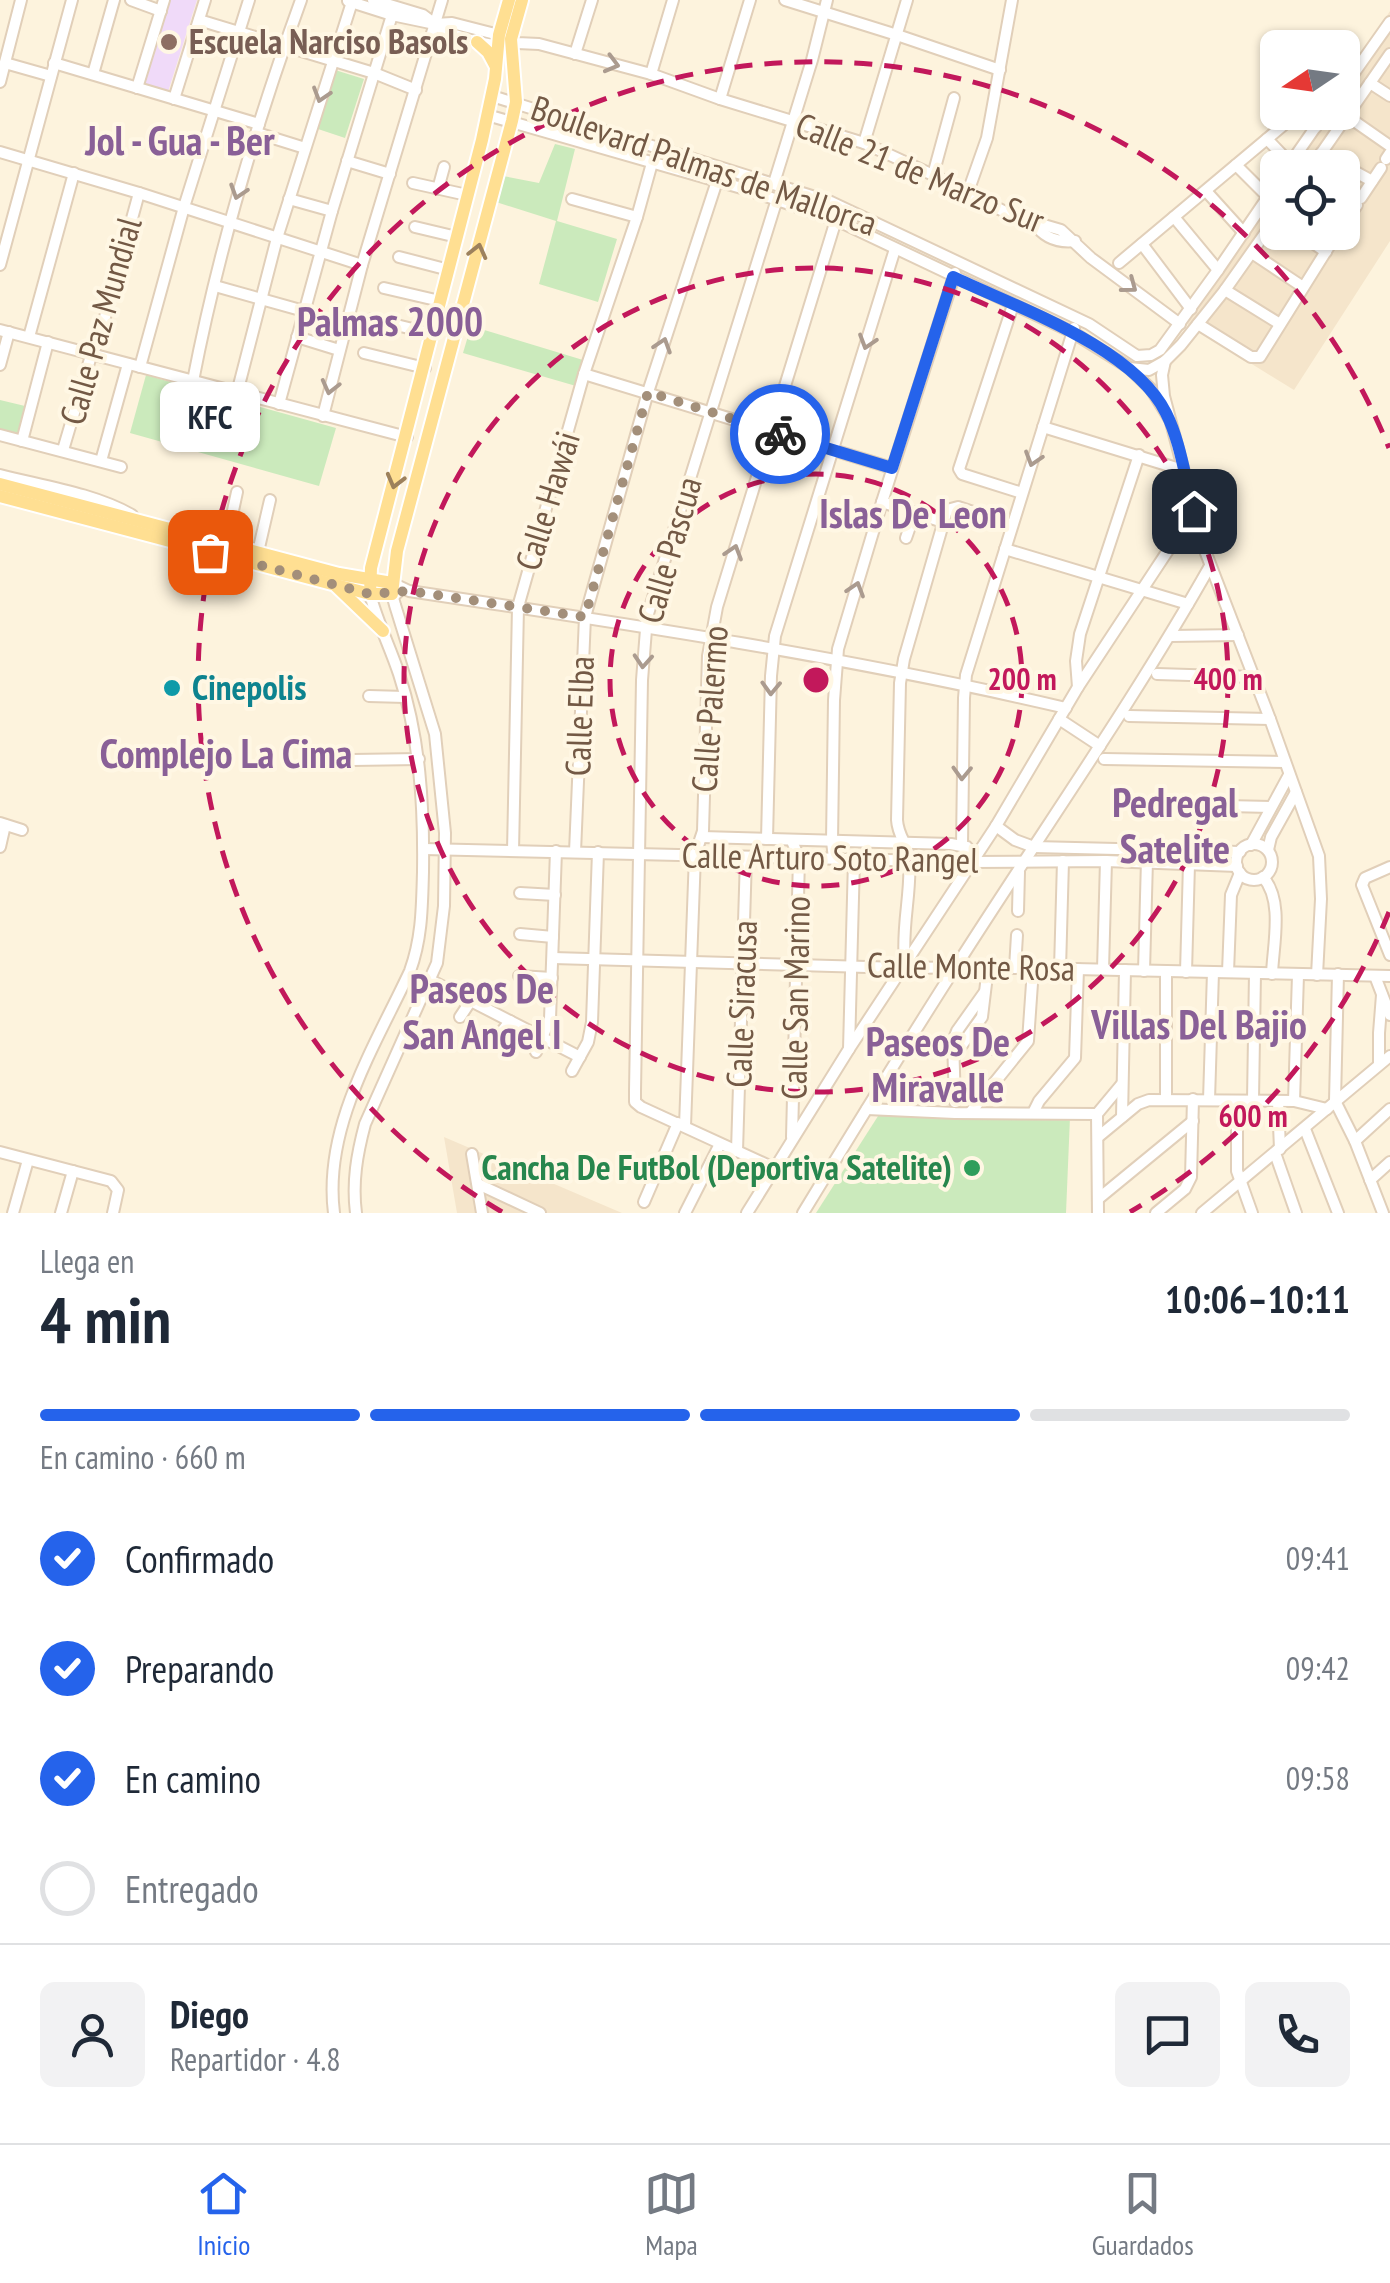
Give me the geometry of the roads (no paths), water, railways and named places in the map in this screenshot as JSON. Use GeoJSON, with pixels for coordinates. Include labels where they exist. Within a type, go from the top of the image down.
{"type":"FeatureCollection","features":[{"type":"Feature","properties":{"kind":"main road"},"geometry":{"type":"LineString","coordinates":[[0,496],[334,584],[392,588],[398,551],[516,102],[507,42],[509,0]]}},
{"type":"Feature","properties":{"kind":"main road"},"geometry":{"type":"LineString","coordinates":[[370,587],[488,115],[496,69],[522,0]]}},
{"type":"Feature","properties":{"kind":"main road"},"geometry":{"type":"LineString","coordinates":[[477,42],[491,56],[496,69]]}},
{"type":"Feature","properties":{"kind":"main road"},"geometry":{"type":"LineString","coordinates":[[0,484],[339,574],[370,587]]}},
{"type":"Feature","properties":{"kind":"main road"},"geometry":{"type":"LineString","coordinates":[[334,584],[383,631]]}},
{"type":"Feature","properties":{"kind":"street"},"geometry":{"type":"LineString","coordinates":[[0,82],[5,39],[21,0]]}},
{"type":"Feature","properties":{"kind":"street"},"geometry":{"type":"LineString","coordinates":[[0,266],[5,231],[29,160],[72,0]]}},
{"type":"Feature","properties":{"kind":"street"},"geometry":{"type":"LineString","coordinates":[[93,74],[114,0]]}},
{"type":"Feature","properties":{"kind":"street"},"geometry":{"type":"LineString","coordinates":[[130,0],[163,5],[137,88]]}},
{"type":"Feature","properties":{"kind":"street"},"geometry":{"type":"LineString","coordinates":[[174,98],[205,0]]}},
{"type":"Feature","properties":{"kind":"street"},"geometry":{"type":"LineString","coordinates":[[101,461],[250,0]]}},
{"type":"Feature","properties":{"kind":"street"},"geometry":{"type":"LineString","coordinates":[[192,382],[228,222],[301,0]]}},
{"type":"Feature","properties":{"kind":"street"},"geometry":{"type":"LineString","coordinates":[[374,0],[423,15],[446,32],[477,42],[507,42]]}},
{"type":"Feature","properties":{"kind":"street"},"geometry":{"type":"LineString","coordinates":[[322,416],[362,265],[442,0]]}},
{"type":"Feature","properties":{"kind":"street"},"geometry":{"type":"LineString","coordinates":[[574,54],[592,0]]}},
{"type":"Feature","properties":{"kind":"street"},"geometry":{"type":"LineString","coordinates":[[650,74],[672,0]]}},
{"type":"Feature","properties":{"kind":"street"},"geometry":{"type":"LineString","coordinates":[[720,99],[750,0]]}},
{"type":"Feature","properties":{"kind":"street"},"geometry":{"type":"LineString","coordinates":[[785,0],[1000,70]]}},
{"type":"Feature","properties":{"kind":"street"},"geometry":{"type":"LineString","coordinates":[[774,183],[827,0]]}},
{"type":"Feature","properties":{"kind":"street"},"geometry":{"type":"LineString","coordinates":[[864,143],[907,0]]}},
{"type":"Feature","properties":{"kind":"street"},"geometry":{"type":"LineString","coordinates":[[968,192],[987,138],[1012,0]]}},
{"type":"Feature","properties":{"kind":"street"},"geometry":{"type":"LineString","coordinates":[[237,393],[288,199],[349,1],[392,15],[436,24],[452,23],[507,42]]}},
{"type":"Feature","properties":{"kind":"street"},"geometry":{"type":"LineString","coordinates":[[279,404],[320,252],[392,15]]}},
{"type":"Feature","properties":{"kind":"street"},"geometry":{"type":"LineString","coordinates":[[199,20],[374,73],[416,90]]}},
{"type":"Feature","properties":{"kind":"street"},"geometry":{"type":"LineString","coordinates":[[1360,64],[1390,22]]}},
{"type":"Feature","properties":{"kind":"street","name":"Calle 21 de Marzo Sur"},"geometry":{"type":"LineString","coordinates":[[507,42],[539,44],[650,74],[864,143],[1013,216],[1032,221],[1045,230],[1061,230],[1091,258],[1180,324]]}},
{"type":"Feature","properties":{"kind":"street"},"geometry":{"type":"LineString","coordinates":[[1360,97],[1390,54]]}},
{"type":"Feature","properties":{"kind":"street"},"geometry":{"type":"LineString","coordinates":[[5,63],[51,76]]}},
{"type":"Feature","properties":{"kind":"street"},"geometry":{"type":"LineString","coordinates":[[54,63],[216,111],[305,148]]}},
{"type":"Feature","properties":{"kind":"street"},"geometry":{"type":"LineString","coordinates":[[1370,83],[1390,96]]}},
{"type":"Feature","properties":{"kind":"street","name":"Boulevard Palmas de Mallorca"},"geometry":{"type":"LineString","coordinates":[[492,96],[846,208],[1077,318],[1137,356],[1162,356]]}},
{"type":"Feature","properties":{"kind":"street"},"geometry":{"type":"LineString","coordinates":[[933,175],[954,98]]}},
{"type":"Feature","properties":{"kind":"street","name":"Boulevard Palmas de Mallorca"},"geometry":{"type":"LineString","coordinates":[[488,115],[717,180],[836,220],[1072,332],[1128,368],[1151,389],[1169,418]]}},
{"type":"Feature","properties":{"kind":"street"},"geometry":{"type":"LineString","coordinates":[[1360,129],[1387,156],[1360,197]]}},
{"type":"Feature","properties":{"kind":"street"},"geometry":{"type":"LineString","coordinates":[[1119,263],[1279,130]]}},
{"type":"Feature","properties":{"kind":"street"},"geometry":{"type":"LineString","coordinates":[[1299,150],[1314,130]]}},
{"type":"Feature","properties":{"kind":"street"},"geometry":{"type":"LineString","coordinates":[[1267,139],[1276,150]]}},
{"type":"Feature","properties":{"kind":"street"},"geometry":{"type":"LineString","coordinates":[[0,152],[139,192],[362,265]]}},
{"type":"Feature","properties":{"kind":"street"},"geometry":{"type":"LineString","coordinates":[[347,161],[390,174]]}},
{"type":"Feature","properties":{"kind":"street","name":"Calle Hawái"},"geometry":{"type":"LineString","coordinates":[[513,851],[518,607],[584,374],[652,163]]}},
{"type":"Feature","properties":{"kind":"street"},"geometry":{"type":"LineString","coordinates":[[1236,165],[1260,189]]}},
{"type":"Feature","properties":{"kind":"street"},"geometry":{"type":"LineString","coordinates":[[438,189],[444,167]]}},
{"type":"Feature","properties":{"kind":"street"},"geometry":{"type":"LineString","coordinates":[[29,337],[74,173]]}},
{"type":"Feature","properties":{"kind":"street"},"geometry":{"type":"LineString","coordinates":[[1360,174],[1372,181]]}},
{"type":"Feature","properties":{"kind":"street","name":"Calle Elba"},"geometry":{"type":"LineString","coordinates":[[574,852],[585,617],[648,392],[717,180]]}},
{"type":"Feature","properties":{"kind":"street"},"geometry":{"type":"LineString","coordinates":[[413,184],[468,196]]}},
{"type":"Feature","properties":{"kind":"street"},"geometry":{"type":"LineString","coordinates":[[1206,191],[1244,232]]}},
{"type":"Feature","properties":{"kind":"street","name":"Calle Paz Mundial"},"geometry":{"type":"LineString","coordinates":[[63,450],[99,339],[139,192]]}},
{"type":"Feature","properties":{"kind":"street"},"geometry":{"type":"LineString","coordinates":[[288,199],[332,211]]}},
{"type":"Feature","properties":{"kind":"street"},"geometry":{"type":"LineString","coordinates":[[572,199],[637,216]]}},
{"type":"Feature","properties":{"kind":"street","name":"Calle Pascua"},"geometry":{"type":"LineString","coordinates":[[640,853],[646,628],[778,199]]}},
{"type":"Feature","properties":{"kind":"street"},"geometry":{"type":"LineString","coordinates":[[1259,210],[1180,324],[1162,356],[1162,374],[1169,418],[1210,566],[1319,856],[1317,975]]}},
{"type":"Feature","properties":{"kind":"street"},"geometry":{"type":"LineString","coordinates":[[1174,217],[1218,270]]}},
{"type":"Feature","properties":{"kind":"street","name":"Calle Palermo"},"geometry":{"type":"LineString","coordinates":[[695,855],[702,837],[710,639],[717,607],[836,220]]}},
{"type":"Feature","properties":{"kind":"street"},"geometry":{"type":"LineString","coordinates":[[415,226],[458,236]]}},
{"type":"Feature","properties":{"kind":"street"},"geometry":{"type":"LineString","coordinates":[[1128,368],[1149,370],[1198,324],[1260,241]]}},
{"type":"Feature","properties":{"kind":"street"},"geometry":{"type":"LineString","coordinates":[[1142,244],[1191,309]]}},
{"type":"Feature","properties":{"kind":"street"},"geometry":{"type":"LineString","coordinates":[[767,840],[773,649],[895,249]]}},
{"type":"Feature","properties":{"kind":"street"},"geometry":{"type":"LineString","coordinates":[[1198,324],[1258,359],[1326,252],[1323,250]]}},
{"type":"Feature","properties":{"kind":"street"},"geometry":{"type":"LineString","coordinates":[[1252,253],[1303,287]]}},
{"type":"Feature","properties":{"kind":"street"},"geometry":{"type":"LineString","coordinates":[[399,257],[449,270]]}},
{"type":"Feature","properties":{"kind":"street"},"geometry":{"type":"LineString","coordinates":[[834,859],[837,660],[892,468],[959,264]]}},
{"type":"Feature","properties":{"kind":"street"},"geometry":{"type":"LineString","coordinates":[[216,286],[304,311]]}},
{"type":"Feature","properties":{"kind":"street"},"geometry":{"type":"LineString","coordinates":[[384,288],[440,301]]}},
{"type":"Feature","properties":{"kind":"street"},"geometry":{"type":"LineString","coordinates":[[1225,290],[1280,324]]}},
{"type":"Feature","properties":{"kind":"street"},"geometry":{"type":"LineString","coordinates":[[1013,305],[960,472],[1022,494]]}},
{"type":"Feature","properties":{"kind":"street"},"geometry":{"type":"LineString","coordinates":[[962,845],[964,684],[970,656],[1077,318]]}},
{"type":"Feature","properties":{"kind":"street"},"geometry":{"type":"LineString","coordinates":[[372,320],[433,334]]}},
{"type":"Feature","properties":{"kind":"street"},"geometry":{"type":"LineString","coordinates":[[0,365],[4,331],[406,437]]}},
{"type":"Feature","properties":{"kind":"street"},"geometry":{"type":"LineString","coordinates":[[297,338],[339,350]]}},
{"type":"Feature","properties":{"kind":"street"},"geometry":{"type":"LineString","coordinates":[[22,441],[48,342]]}},
{"type":"Feature","properties":{"kind":"street"},"geometry":{"type":"LineString","coordinates":[[364,353],[425,368]]}},
{"type":"Feature","properties":{"kind":"street"},"geometry":{"type":"LineString","coordinates":[[584,374],[892,468]]}},
{"type":"Feature","properties":{"kind":"street"},"geometry":{"type":"LineString","coordinates":[[1043,428],[1183,470]]}},
{"type":"Feature","properties":{"kind":"street"},"geometry":{"type":"LineString","coordinates":[[0,435],[121,467]]}},
{"type":"Feature","properties":{"kind":"street"},"geometry":{"type":"LineString","coordinates":[[1078,687],[1076,648],[1139,456]]}},
{"type":"Feature","properties":{"kind":"street"},"geometry":{"type":"LineString","coordinates":[[0,475],[107,504],[141,522]]}},
{"type":"Feature","properties":{"kind":"street"},"geometry":{"type":"LineString","coordinates":[[226,544],[238,492]]}},
{"type":"Feature","properties":{"kind":"street"},"geometry":{"type":"LineString","coordinates":[[258,552],[270,500]]}},
{"type":"Feature","properties":{"kind":"street"},"geometry":{"type":"LineString","coordinates":[[882,502],[943,522]]}},
{"type":"Feature","properties":{"kind":"street"},"geometry":{"type":"LineString","coordinates":[[903,965],[910,860],[899,836],[897,820],[901,672],[910,634],[948,510],[954,507],[1012,525]]}},
{"type":"Feature","properties":{"kind":"street"},"geometry":{"type":"LineString","coordinates":[[747,1213],[996,826],[1078,687],[1194,511]]}},
{"type":"Feature","properties":{"kind":"street"},"geometry":{"type":"LineString","coordinates":[[906,538],[915,512]]}},
{"type":"Feature","properties":{"kind":"street"},"geometry":{"type":"LineString","coordinates":[[1005,549],[1188,604]]}},
{"type":"Feature","properties":{"kind":"street"},"geometry":{"type":"LineString","coordinates":[[803,1213],[955,968],[1170,636],[1210,566]]}},
{"type":"Feature","properties":{"kind":"street"},"geometry":{"type":"LineString","coordinates":[[334,1213],[336,1148],[354,1090],[417,952],[422,926],[424,849],[418,759],[400,676],[370,587]]}},
{"type":"Feature","properties":{"kind":"street"},"geometry":{"type":"LineString","coordinates":[[356,1213],[354,1176],[358,1151],[374,1101],[430,980],[440,946],[445,832],[434,734],[392,588],[837,660],[1066,708]]}},
{"type":"Feature","properties":{"kind":"street"},"geometry":{"type":"LineString","coordinates":[[1170,636],[1238,634]]}},
{"type":"Feature","properties":{"kind":"street"},"geometry":{"type":"LineString","coordinates":[[1157,674],[1254,677]]}},
{"type":"Feature","properties":{"kind":"street"},"geometry":{"type":"LineString","coordinates":[[369,696],[405,697]]}},
{"type":"Feature","properties":{"kind":"street"},"geometry":{"type":"LineString","coordinates":[[1129,716],[1270,719]]}},
{"type":"Feature","properties":{"kind":"street"},"geometry":{"type":"LineString","coordinates":[[1059,719],[1100,746]]}},
{"type":"Feature","properties":{"kind":"street"},"geometry":{"type":"LineString","coordinates":[[352,760],[418,759]]}},
{"type":"Feature","properties":{"kind":"street"},"geometry":{"type":"LineString","coordinates":[[1104,759],[1285,762]]}},
{"type":"Feature","properties":{"kind":"street"},"geometry":{"type":"LineString","coordinates":[[1228,972],[1231,895],[1238,869],[1245,848],[1290,775]]}},
{"type":"Feature","properties":{"kind":"street"},"geometry":{"type":"LineString","coordinates":[[1268,850],[1296,792]]}},
{"type":"Feature","properties":{"kind":"street"},"geometry":{"type":"LineString","coordinates":[[1138,804],[1271,807]]}},
{"type":"Feature","properties":{"kind":"street"},"geometry":{"type":"LineString","coordinates":[[0,847],[3,824],[22,830]]}},
{"type":"Feature","properties":{"kind":"street","name":"Calle Arturo Soto Rangel"},"geometry":{"type":"LineString","coordinates":[[996,826],[1015,840],[1034,847],[1245,848]]}},
{"type":"Feature","properties":{"kind":"street"},"geometry":{"type":"LineString","coordinates":[[423,832],[445,832]]}},
{"type":"Feature","properties":{"kind":"street"},"geometry":{"type":"LineString","coordinates":[[702,837],[962,845],[973,860]]}},
{"type":"Feature","properties":{"kind":"street"},"geometry":{"type":"LineString","coordinates":[[792,841],[799,858]]}},
{"type":"Feature","properties":{"kind":"street"},"geometry":{"type":"LineString","coordinates":[[1238,869],[1248,879],[1259,880],[1271,868],[1268,850],[1257,844],[1245,848]]}},
{"type":"Feature","properties":{"kind":"street","name":"Calle Arturo Soto Rangel"},"geometry":{"type":"LineString","coordinates":[[424,849],[973,860],[1022,866],[1063,861],[1147,862],[1238,869]]}},
{"type":"Feature","properties":{"kind":"street"},"geometry":{"type":"LineString","coordinates":[[1144,971],[1147,849]]}},
{"type":"Feature","properties":{"kind":"street"},"geometry":{"type":"LineString","coordinates":[[536,1052],[550,1018],[556,851]]}},
{"type":"Feature","properties":{"kind":"street"},"geometry":{"type":"LineString","coordinates":[[572,1070],[591,1032],[598,852]]}},
{"type":"Feature","properties":{"kind":"street"},"geometry":{"type":"LineString","coordinates":[[640,853],[635,1102],[774,1168]]}},
{"type":"Feature","properties":{"kind":"street"},"geometry":{"type":"LineString","coordinates":[[644,1202],[681,1125],[695,855]]}},
{"type":"Feature","properties":{"kind":"street","name":"Calle Siracusa"},"geometry":{"type":"LineString","coordinates":[[737,1151],[746,857]]}},
{"type":"Feature","properties":{"kind":"street","name":"Calle San Marino"},"geometry":{"type":"LineString","coordinates":[[792,1138],[799,858]]}},
{"type":"Feature","properties":{"kind":"street"},"geometry":{"type":"LineString","coordinates":[[849,1049],[854,860]]}},
{"type":"Feature","properties":{"kind":"street"},"geometry":{"type":"LineString","coordinates":[[1060,969],[1063,861]]}},
{"type":"Feature","properties":{"kind":"street"},"geometry":{"type":"LineString","coordinates":[[1104,970],[1106,861]]}},
{"type":"Feature","properties":{"kind":"street"},"geometry":{"type":"LineString","coordinates":[[1186,972],[1189,864]]}},
{"type":"Feature","properties":{"kind":"street"},"geometry":{"type":"LineString","coordinates":[[1018,911],[1022,866]]}},
{"type":"Feature","properties":{"kind":"street"},"geometry":{"type":"LineString","coordinates":[[1390,867],[1362,882],[1390,955]]}},
{"type":"Feature","properties":{"kind":"street"},"geometry":{"type":"LineString","coordinates":[[1264,877],[1274,904],[1272,974]]}},
{"type":"Feature","properties":{"kind":"street"},"geometry":{"type":"LineString","coordinates":[[520,893],[554,895]]}},
{"type":"Feature","properties":{"kind":"street"},"geometry":{"type":"LineString","coordinates":[[520,934],[554,937]]}},
{"type":"Feature","properties":{"kind":"street"},"geometry":{"type":"LineString","coordinates":[[1015,968],[1017,935]]}},
{"type":"Feature","properties":{"kind":"street","name":"Calle Monte Rosa"},"geometry":{"type":"LineString","coordinates":[[552,958],[1390,976]]}},
{"type":"Feature","properties":{"kind":"street"},"geometry":{"type":"LineString","coordinates":[[955,1102],[954,1056],[980,1020],[988,967]]}},
{"type":"Feature","properties":{"kind":"street"},"geometry":{"type":"LineString","coordinates":[[970,1113],[1028,1041],[1033,969]]}},
{"type":"Feature","properties":{"kind":"street"},"geometry":{"type":"LineString","coordinates":[[1033,1113],[1075,1058],[1078,969]]}},
{"type":"Feature","properties":{"kind":"street"},"geometry":{"type":"LineString","coordinates":[[1122,1118],[1124,970]]}},
{"type":"Feature","properties":{"kind":"street"},"geometry":{"type":"LineString","coordinates":[[1166,972],[1166,1098]]}},
{"type":"Feature","properties":{"kind":"street"},"geometry":{"type":"LineString","coordinates":[[1209,1100],[1214,972]]}},
{"type":"Feature","properties":{"kind":"street"},"geometry":{"type":"LineString","coordinates":[[1253,1100],[1256,974]]}},
{"type":"Feature","properties":{"kind":"street"},"geometry":{"type":"LineString","coordinates":[[1338,974],[1331,1105],[1355,1141],[1383,1213]]}},
{"type":"Feature","properties":{"kind":"street"},"geometry":{"type":"LineString","coordinates":[[1294,1101],[1298,975]]}},
{"type":"Feature","properties":{"kind":"street"},"geometry":{"type":"LineString","coordinates":[[520,976],[552,978]]}},
{"type":"Feature","properties":{"kind":"street"},"geometry":{"type":"LineString","coordinates":[[1374,976],[1390,1015]]}},
{"type":"Feature","properties":{"kind":"street"},"geometry":{"type":"LineString","coordinates":[[430,980],[580,1058]]}},
{"type":"Feature","properties":{"kind":"street"},"geometry":{"type":"LineString","coordinates":[[1379,1064],[1382,995]]}},
{"type":"Feature","properties":{"kind":"street"},"geometry":{"type":"LineString","coordinates":[[460,1017],[470,1002]]}},
{"type":"Feature","properties":{"kind":"street"},"geometry":{"type":"LineString","coordinates":[[499,1035],[510,1021]]}},
{"type":"Feature","properties":{"kind":"street"},"geometry":{"type":"LineString","coordinates":[[1207,1211],[1390,1056]]}},
{"type":"Feature","properties":{"kind":"street"},"geometry":{"type":"LineString","coordinates":[[1098,1213],[1097,1114],[1122,1084]]}},
{"type":"Feature","properties":{"kind":"street"},"geometry":{"type":"LineString","coordinates":[[354,1090],[374,1101]]}},
{"type":"Feature","properties":{"kind":"street"},"geometry":{"type":"LineString","coordinates":[[1098,1137],[1142,1102],[1166,1098],[1331,1105]]}},
{"type":"Feature","properties":{"kind":"street"},"geometry":{"type":"LineString","coordinates":[[1156,1213],[1189,1182],[1193,1100]]}},
{"type":"Feature","properties":{"kind":"street"},"geometry":{"type":"LineString","coordinates":[[1238,1100],[1236,1160],[1252,1213]]}},
{"type":"Feature","properties":{"kind":"street"},"geometry":{"type":"LineString","coordinates":[[1278,1101],[1277,1151],[1296,1213]]}},
{"type":"Feature","properties":{"kind":"street"},"geometry":{"type":"LineString","coordinates":[[867,1109],[1097,1114]]}},
{"type":"Feature","properties":{"kind":"street"},"geometry":{"type":"LineString","coordinates":[[1355,1141],[1390,1109]]}},
{"type":"Feature","properties":{"kind":"street"},"geometry":{"type":"LineString","coordinates":[[1098,1199],[1192,1120]]}},
{"type":"Feature","properties":{"kind":"street"},"geometry":{"type":"LineString","coordinates":[[1305,1129],[1338,1213]]}},
{"type":"Feature","properties":{"kind":"street"},"geometry":{"type":"LineString","coordinates":[[685,1213],[720,1144]]}},
{"type":"Feature","properties":{"kind":"street"},"geometry":{"type":"LineString","coordinates":[[0,1152],[114,1184],[118,1194],[113,1213]]}},
{"type":"Feature","properties":{"kind":"street"},"geometry":{"type":"LineString","coordinates":[[472,1154],[482,1213]]}},
{"type":"Feature","properties":{"kind":"street"},"geometry":{"type":"LineString","coordinates":[[13,1213],[28,1160]]}},
{"type":"Feature","properties":{"kind":"street"},"geometry":{"type":"LineString","coordinates":[[1370,1180],[1390,1162]]}},
{"type":"Feature","properties":{"kind":"street"},"geometry":{"type":"LineString","coordinates":[[62,1213],[73,1171]]}},
{"type":"Feature","properties":{"kind":"street"},"geometry":{"type":"LineString","coordinates":[[478,1184],[540,1213]]}},
{"type":"Feature","properties":{"kind":"place","name":"Escuela Narciso Basols"},"geometry":{"type":"Point","coordinates":[169,42]}},
{"type":"Feature","properties":{"kind":"place","name":"KFC"},"geometry":{"type":"Point","coordinates":[210,552]}},
{"type":"Feature","properties":{"kind":"place","name":"Cinepolis"},"geometry":{"type":"Point","coordinates":[172,688]}},
{"type":"Feature","properties":{"kind":"place","name":"Cancha De FutBol (Deportiva Satelite)"},"geometry":{"type":"Point","coordinates":[972,1168]}},
{"type":"Feature","properties":{"kind":"district","name":"Jol - Gua - Ber"},"geometry":{"type":"Point","coordinates":[180,141]}},
{"type":"Feature","properties":{"kind":"district","name":"Palmas 2000"},"geometry":{"type":"Point","coordinates":[390,322]}},
{"type":"Feature","properties":{"kind":"district","name":"Islas De Leon"},"geometry":{"type":"Point","coordinates":[913,514]}},
{"type":"Feature","properties":{"kind":"district","name":"Complejo La Cima"},"geometry":{"type":"Point","coordinates":[226,754]}},
{"type":"Feature","properties":{"kind":"district","name":"Pedregal Satelite"},"geometry":{"type":"Point","coordinates":[1175,826]}},
{"type":"Feature","properties":{"kind":"district","name":"Paseos De San Angel I"},"geometry":{"type":"Point","coordinates":[482,1012]}},
{"type":"Feature","properties":{"kind":"district","name":"Villas Del Bajio"},"geometry":{"type":"Point","coordinates":[1199,1025]}},
{"type":"Feature","properties":{"kind":"district","name":"Paseos De Miravalle"},"geometry":{"type":"Point","coordinates":[938,1065]}}]}
